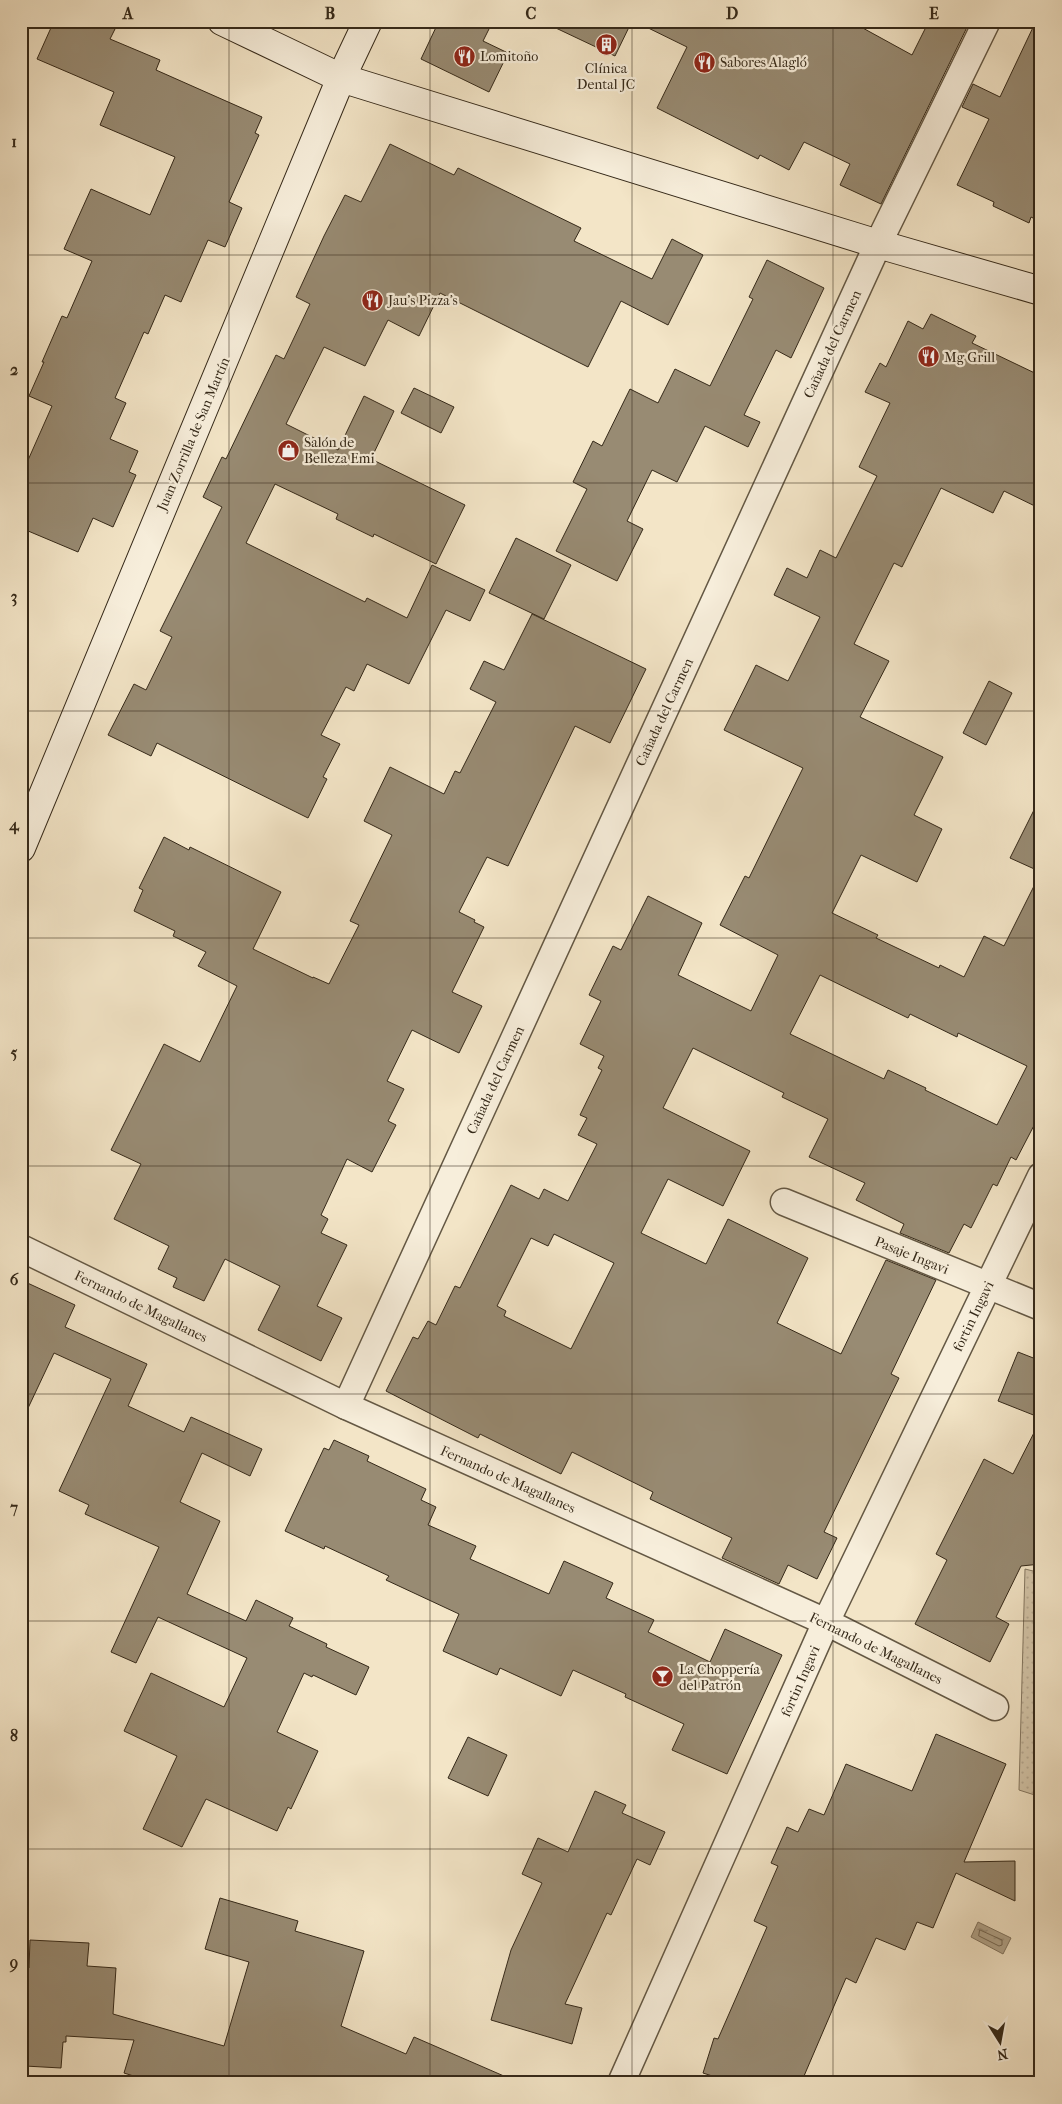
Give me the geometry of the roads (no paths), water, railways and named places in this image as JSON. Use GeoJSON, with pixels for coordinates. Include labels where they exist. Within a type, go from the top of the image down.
{"type":"FeatureCollection","features":[{"type":"Feature","properties":{"kind":"street"},"geometry":{"type":"LineString","coordinates":[[222,21],[341,78],[878,244],[1041,292]]}},
{"type":"Feature","properties":{"kind":"street","name":"Juan Zorrilla de San Martín"},"geometry":{"type":"LineString","coordinates":[[21,848],[341,78],[368,21]]}},
{"type":"Feature","properties":{"kind":"street","name":"Cañada del Carmen"},"geometry":{"type":"LineString","coordinates":[[346,1406],[878,244],[987,21]]}},
{"type":"Feature","properties":{"kind":"street","name":"fortin Ingavi"},"geometry":{"type":"LineString","coordinates":[[621,2083],[826,1622],[1041,1176]]}},
{"type":"Feature","properties":{"kind":"street","name":"Pasaje Ingavi"},"geometry":{"type":"LineString","coordinates":[[784,1202],[1041,1307]]}},
{"type":"Feature","properties":{"kind":"street","name":"Fernando de Magallanes"},"geometry":{"type":"LineString","coordinates":[[21,1248],[346,1406],[826,1622],[995,1707]]}},
{"type":"Feature","properties":{"kind":"water"},"geometry":{"type":"Polygon","coordinates":[[[978,1922],[1011,1938],[1003,1954],[971,1937],[978,1922]]]}},
{"type":"Feature","properties":{"kind":"place","name":"Clínica Dental JC"},"geometry":{"type":"Point","coordinates":[606,45]}},
{"type":"Feature","properties":{"kind":"place","name":"Lomitoño"},"geometry":{"type":"Point","coordinates":[464,56]}},
{"type":"Feature","properties":{"kind":"place","name":"Sabores Alagló"},"geometry":{"type":"Point","coordinates":[704,62]}},
{"type":"Feature","properties":{"kind":"place","name":"Jau's Pizza's"},"geometry":{"type":"Point","coordinates":[372,300]}},
{"type":"Feature","properties":{"kind":"place","name":"Mg Grill"},"geometry":{"type":"Point","coordinates":[928,357]}},
{"type":"Feature","properties":{"kind":"place","name":"Salón de Belleza Emi"},"geometry":{"type":"Point","coordinates":[288,450]}},
{"type":"Feature","properties":{"kind":"place","name":"La Choppería del Patrón"},"geometry":{"type":"Point","coordinates":[663,1677]}}]}
